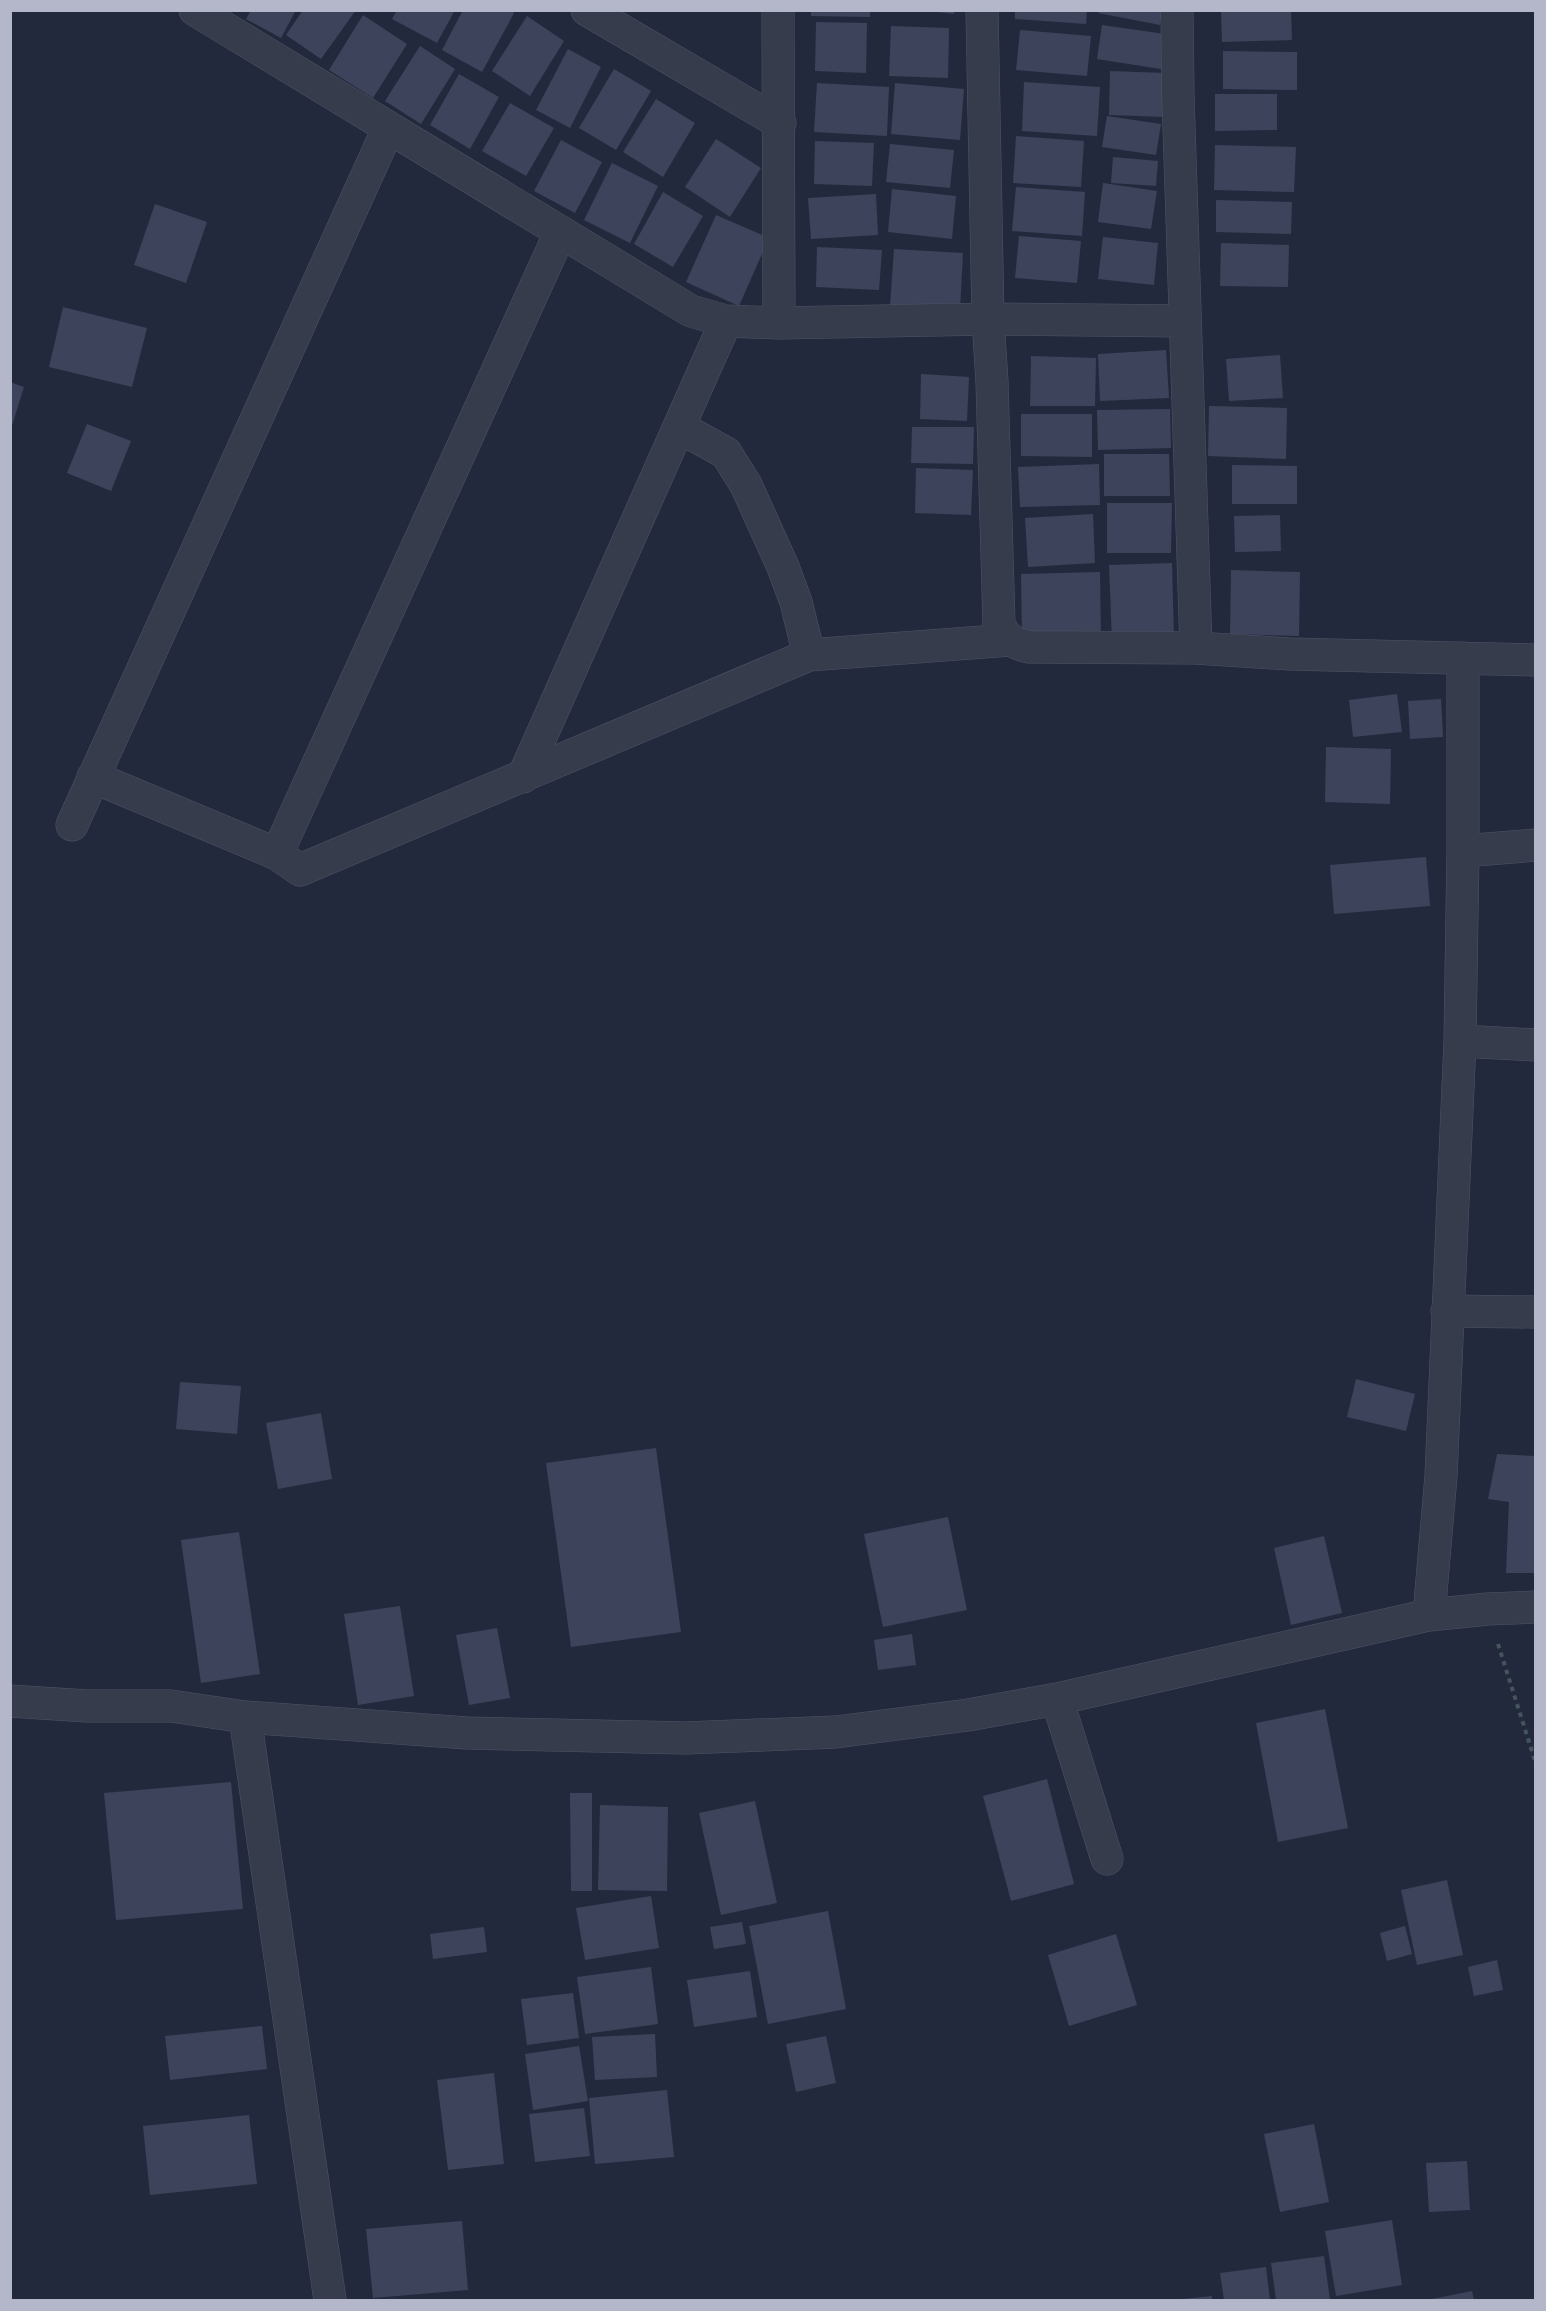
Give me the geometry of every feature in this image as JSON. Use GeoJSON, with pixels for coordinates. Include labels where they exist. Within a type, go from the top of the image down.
{"type":"FeatureCollection","features":[{"type":"Feature","properties":{"kind":"street"},"geometry":{"type":"LineString","coordinates":[[195,10],[691,311],[726,321],[779,323],[988,319],[1185,321]]}},
{"type":"Feature","properties":{"kind":"street"},"geometry":{"type":"LineString","coordinates":[[587,10],[780,123]]}},
{"type":"Feature","properties":{"kind":"street"},"geometry":{"type":"LineString","coordinates":[[778,10],[779,323]]}},
{"type":"Feature","properties":{"kind":"street"},"geometry":{"type":"LineString","coordinates":[[982,10],[988,319],[999,624],[1003,634],[1017,645],[1029,647],[1196,648],[1290,654],[1536,660]]}},
{"type":"Feature","properties":{"kind":"street"},"geometry":{"type":"LineString","coordinates":[[1177,10],[1196,648]]}},
{"type":"Feature","properties":{"kind":"street"},"geometry":{"type":"LineString","coordinates":[[72,825],[388,129]]}},
{"type":"Feature","properties":{"kind":"street"},"geometry":{"type":"LineString","coordinates":[[277,855],[560,232]]}},
{"type":"Feature","properties":{"kind":"street"},"geometry":{"type":"LineString","coordinates":[[523,777],[726,321]]}},
{"type":"Feature","properties":{"kind":"street"},"geometry":{"type":"LineString","coordinates":[[679,427],[726,453],[746,485],[796,602],[809,655]]}},
{"type":"Feature","properties":{"kind":"street"},"geometry":{"type":"LineString","coordinates":[[93,777],[277,855],[300,870],[809,655],[1010,640]]}},
{"type":"Feature","properties":{"kind":"street"},"geometry":{"type":"LineString","coordinates":[[1429,1615],[1441,1476],[1460,1041],[1463,658]]}},
{"type":"Feature","properties":{"kind":"street"},"geometry":{"type":"LineString","coordinates":[[1463,850],[1536,844]]}},
{"type":"Feature","properties":{"kind":"street"},"geometry":{"type":"LineString","coordinates":[[1460,1041],[1536,1045]]}},
{"type":"Feature","properties":{"kind":"street"},"geometry":{"type":"LineString","coordinates":[[1447,1311],[1536,1312]]}},
{"type":"Feature","properties":{"kind":"street"},"geometry":{"type":"LineString","coordinates":[[10,1701],[87,1706],[171,1707],[245,1717],[467,1733],[686,1738],[836,1732],[968,1715],[1057,1699],[1429,1615],[1536,1607]]}},
{"type":"Feature","properties":{"kind":"street"},"geometry":{"type":"LineString","coordinates":[[1057,1699],[1107,1859]]}},
{"type":"Feature","properties":{"kind":"street"},"geometry":{"type":"LineString","coordinates":[[245,1717],[330,2301]]}},
{"type":"Feature","properties":{"kind":"path"},"geometry":{"type":"LineString","coordinates":[[1488,1609],[1536,1764]]}},
{"type":"Feature","properties":{"kind":"building"},"geometry":{"type":"Polygon","coordinates":[[[251,10],[296,10],[281,38],[246,19],[251,10]]]}},
{"type":"Feature","properties":{"kind":"building"},"geometry":{"type":"Polygon","coordinates":[[[303,10],[356,10],[321,59],[286,35],[303,10]]]}},
{"type":"Feature","properties":{"kind":"building"},"geometry":{"type":"Polygon","coordinates":[[[397,10],[455,10],[437,43],[392,19],[397,10]]]}},
{"type":"Feature","properties":{"kind":"building"},"geometry":{"type":"Polygon","coordinates":[[[463,10],[511,10],[514,13],[482,72],[442,50],[463,10]]]}},
{"type":"Feature","properties":{"kind":"building"},"geometry":{"type":"Polygon","coordinates":[[[811,10],[870,10],[870,17],[811,16],[811,10]]]}},
{"type":"Feature","properties":{"kind":"building"},"geometry":{"type":"Polygon","coordinates":[[[938,10],[954,10],[954,14],[938,12],[938,10]]]}},
{"type":"Feature","properties":{"kind":"building"},"geometry":{"type":"Polygon","coordinates":[[[1015,10],[1087,10],[1086,24],[1015,19],[1015,10]]]}},
{"type":"Feature","properties":{"kind":"building"},"geometry":{"type":"Polygon","coordinates":[[[1099,10],[1163,10],[1160,25],[1098,13],[1099,10]]]}},
{"type":"Feature","properties":{"kind":"building"},"geometry":{"type":"Polygon","coordinates":[[[1221,10],[1291,10],[1292,40],[1222,42],[1221,10]]]}},
{"type":"Feature","properties":{"kind":"building"},"geometry":{"type":"Polygon","coordinates":[[[363,15],[407,44],[373,98],[329,70],[363,15]]]}},
{"type":"Feature","properties":{"kind":"building"},"geometry":{"type":"Polygon","coordinates":[[[527,16],[564,41],[530,96],[492,71],[527,16]]]}},
{"type":"Feature","properties":{"kind":"building"},"geometry":{"type":"Polygon","coordinates":[[[816,22],[867,23],[866,73],[815,71],[816,22]]]}},
{"type":"Feature","properties":{"kind":"building"},"geometry":{"type":"Polygon","coordinates":[[[1102,25],[1172,35],[1167,70],[1097,59],[1102,25]]]}},
{"type":"Feature","properties":{"kind":"building"},"geometry":{"type":"Polygon","coordinates":[[[891,26],[949,28],[948,78],[889,76],[891,26]]]}},
{"type":"Feature","properties":{"kind":"building"},"geometry":{"type":"Polygon","coordinates":[[[1020,30],[1091,36],[1087,76],[1016,70],[1020,30]]]}},
{"type":"Feature","properties":{"kind":"building"},"geometry":{"type":"Polygon","coordinates":[[[420,46],[455,69],[421,124],[385,101],[420,46]]]}},
{"type":"Feature","properties":{"kind":"building"},"geometry":{"type":"Polygon","coordinates":[[[568,49],[601,67],[570,128],[536,110],[568,49]]]}},
{"type":"Feature","properties":{"kind":"building"},"geometry":{"type":"Polygon","coordinates":[[[1223,51],[1297,52],[1297,90],[1223,89],[1223,51]]]}},
{"type":"Feature","properties":{"kind":"building"},"geometry":{"type":"Polygon","coordinates":[[[614,69],[651,91],[616,150],[579,128],[614,69]]]}},
{"type":"Feature","properties":{"kind":"building"},"geometry":{"type":"Polygon","coordinates":[[[1110,71],[1165,73],[1164,117],[1109,115],[1110,71]]]}},
{"type":"Feature","properties":{"kind":"building"},"geometry":{"type":"Polygon","coordinates":[[[459,74],[499,97],[470,149],[430,125],[459,74]]]}},
{"type":"Feature","properties":{"kind":"building"},"geometry":{"type":"Polygon","coordinates":[[[1024,82],[1100,87],[1097,136],[1022,131],[1024,82]]]}},
{"type":"Feature","properties":{"kind":"building"},"geometry":{"type":"Polygon","coordinates":[[[817,83],[889,87],[887,136],[814,132],[817,83]]]}},
{"type":"Feature","properties":{"kind":"building"},"geometry":{"type":"Polygon","coordinates":[[[895,83],[964,89],[960,140],[891,134],[895,83]]]}},
{"type":"Feature","properties":{"kind":"building"},"geometry":{"type":"Polygon","coordinates":[[[1215,94],[1277,94],[1277,130],[1215,131],[1215,94]]]}},
{"type":"Feature","properties":{"kind":"building"},"geometry":{"type":"Polygon","coordinates":[[[656,99],[695,123],[663,177],[623,152],[656,99]]]}},
{"type":"Feature","properties":{"kind":"building"},"geometry":{"type":"Polygon","coordinates":[[[510,103],[554,128],[526,176],[482,151],[510,103]]]}},
{"type":"Feature","properties":{"kind":"building"},"geometry":{"type":"Polygon","coordinates":[[[1107,116],[1161,124],[1156,155],[1102,147],[1107,116]]]}},
{"type":"Feature","properties":{"kind":"building"},"geometry":{"type":"Polygon","coordinates":[[[1016,136],[1084,141],[1081,187],[1013,183],[1016,136]]]}},
{"type":"Feature","properties":{"kind":"building"},"geometry":{"type":"Polygon","coordinates":[[[716,139],[761,168],[730,217],[685,187],[716,139]]]}},
{"type":"Feature","properties":{"kind":"building"},"geometry":{"type":"Polygon","coordinates":[[[561,140],[602,162],[575,213],[534,191],[561,140]]]}},
{"type":"Feature","properties":{"kind":"building"},"geometry":{"type":"Polygon","coordinates":[[[815,141],[874,143],[872,186],[814,184],[815,141]]]}},
{"type":"Feature","properties":{"kind":"building"},"geometry":{"type":"Polygon","coordinates":[[[890,144],[954,150],[950,188],[886,182],[890,144]]]}},
{"type":"Feature","properties":{"kind":"building"},"geometry":{"type":"Polygon","coordinates":[[[1215,145],[1296,147],[1294,192],[1214,190],[1215,145]]]}},
{"type":"Feature","properties":{"kind":"building"},"geometry":{"type":"Polygon","coordinates":[[[1113,157],[1158,161],[1156,186],[1111,183],[1113,157]]]}},
{"type":"Feature","properties":{"kind":"building"},"geometry":{"type":"Polygon","coordinates":[[[612,163],[658,186],[630,243],[584,220],[612,163]]]}},
{"type":"Feature","properties":{"kind":"building"},"geometry":{"type":"Polygon","coordinates":[[[1103,183],[1157,191],[1151,229],[1098,222],[1103,183]]]}},
{"type":"Feature","properties":{"kind":"building"},"geometry":{"type":"Polygon","coordinates":[[[1016,187],[1085,192],[1082,236],[1012,231],[1016,187]]]}},
{"type":"Feature","properties":{"kind":"building"},"geometry":{"type":"Polygon","coordinates":[[[892,189],[956,196],[952,239],[888,232],[892,189]]]}},
{"type":"Feature","properties":{"kind":"building"},"geometry":{"type":"Polygon","coordinates":[[[663,192],[703,216],[673,267],[634,244],[663,192]]]}},
{"type":"Feature","properties":{"kind":"building"},"geometry":{"type":"Polygon","coordinates":[[[876,194],[878,235],[811,239],[808,198],[876,194]]]}},
{"type":"Feature","properties":{"kind":"building"},"geometry":{"type":"Polygon","coordinates":[[[1216,200],[1292,202],[1291,234],[1216,232],[1216,200]]]}},
{"type":"Feature","properties":{"kind":"building"},"geometry":{"type":"Polygon","coordinates":[[[155,204],[207,222],[186,283],[134,265],[155,204]]]}},
{"type":"Feature","properties":{"kind":"building"},"geometry":{"type":"Polygon","coordinates":[[[716,215],[769,238],[739,306],[686,282],[716,215]]]}},
{"type":"Feature","properties":{"kind":"building"},"geometry":{"type":"Polygon","coordinates":[[[1019,236],[1081,241],[1077,283],[1015,278],[1019,236]]]}},
{"type":"Feature","properties":{"kind":"building"},"geometry":{"type":"Polygon","coordinates":[[[1103,237],[1158,243],[1154,285],[1098,279],[1103,237]]]}},
{"type":"Feature","properties":{"kind":"building"},"geometry":{"type":"Polygon","coordinates":[[[1221,243],[1289,245],[1288,287],[1220,286],[1221,243]]]}},
{"type":"Feature","properties":{"kind":"building"},"geometry":{"type":"Polygon","coordinates":[[[817,247],[882,250],[879,290],[816,287],[817,247]]]}},
{"type":"Feature","properties":{"kind":"building"},"geometry":{"type":"Polygon","coordinates":[[[894,249],[963,253],[960,311],[890,306],[894,249]]]}},
{"type":"Feature","properties":{"kind":"building"},"geometry":{"type":"Polygon","coordinates":[[[63,307],[147,328],[132,387],[49,367],[63,307]]]}},
{"type":"Feature","properties":{"kind":"building"},"geometry":{"type":"Polygon","coordinates":[[[1166,350],[1169,398],[1100,401],[1098,354],[1166,350]]]}},
{"type":"Feature","properties":{"kind":"building"},"geometry":{"type":"Polygon","coordinates":[[[1280,355],[1283,398],[1229,401],[1226,359],[1280,355]]]}},
{"type":"Feature","properties":{"kind":"building"},"geometry":{"type":"Polygon","coordinates":[[[1031,356],[1096,358],[1095,406],[1030,406],[1031,356]]]}},
{"type":"Feature","properties":{"kind":"building"},"geometry":{"type":"Polygon","coordinates":[[[921,374],[969,377],[967,421],[920,419],[921,374]]]}},
{"type":"Feature","properties":{"kind":"building"},"geometry":{"type":"Polygon","coordinates":[[[10,382],[24,387],[11,429],[10,429],[10,382]]]}},
{"type":"Feature","properties":{"kind":"building"},"geometry":{"type":"Polygon","coordinates":[[[1209,406],[1287,408],[1286,459],[1208,456],[1209,406]]]}},
{"type":"Feature","properties":{"kind":"building"},"geometry":{"type":"Polygon","coordinates":[[[1170,409],[1171,448],[1098,450],[1097,410],[1170,409]]]}},
{"type":"Feature","properties":{"kind":"building"},"geometry":{"type":"Polygon","coordinates":[[[1021,414],[1092,414],[1092,457],[1021,456],[1021,414]]]}},
{"type":"Feature","properties":{"kind":"building"},"geometry":{"type":"Polygon","coordinates":[[[87,424],[131,441],[111,491],[67,473],[87,424]]]}},
{"type":"Feature","properties":{"kind":"building"},"geometry":{"type":"Polygon","coordinates":[[[912,427],[974,427],[973,464],[911,463],[912,427]]]}},
{"type":"Feature","properties":{"kind":"building"},"geometry":{"type":"Polygon","coordinates":[[[1104,454],[1169,454],[1170,496],[1104,496],[1104,454]]]}},
{"type":"Feature","properties":{"kind":"building"},"geometry":{"type":"Polygon","coordinates":[[[1099,464],[1100,505],[1020,507],[1018,467],[1099,464]]]}},
{"type":"Feature","properties":{"kind":"building"},"geometry":{"type":"Polygon","coordinates":[[[1232,465],[1297,466],[1297,504],[1232,504],[1232,465]]]}},
{"type":"Feature","properties":{"kind":"building"},"geometry":{"type":"Polygon","coordinates":[[[916,468],[973,470],[971,515],[915,513],[916,468]]]}},
{"type":"Feature","properties":{"kind":"building"},"geometry":{"type":"Polygon","coordinates":[[[1107,503],[1172,503],[1171,553],[1107,553],[1107,503]]]}},
{"type":"Feature","properties":{"kind":"building"},"geometry":{"type":"Polygon","coordinates":[[[1093,514],[1095,563],[1028,567],[1025,518],[1093,514]]]}},
{"type":"Feature","properties":{"kind":"building"},"geometry":{"type":"Polygon","coordinates":[[[1280,515],[1281,551],[1235,552],[1234,516],[1280,515]]]}},
{"type":"Feature","properties":{"kind":"building"},"geometry":{"type":"Polygon","coordinates":[[[1172,563],[1174,640],[1112,642],[1109,565],[1172,563]]]}},
{"type":"Feature","properties":{"kind":"building"},"geometry":{"type":"Polygon","coordinates":[[[1231,570],[1300,572],[1299,636],[1230,634],[1231,570]]]}},
{"type":"Feature","properties":{"kind":"building"},"geometry":{"type":"Polygon","coordinates":[[[1100,572],[1101,638],[1022,640],[1021,574],[1100,572]]]}},
{"type":"Feature","properties":{"kind":"building"},"geometry":{"type":"Polygon","coordinates":[[[1397,694],[1402,732],[1353,737],[1349,700],[1397,694]]]}},
{"type":"Feature","properties":{"kind":"building"},"geometry":{"type":"Polygon","coordinates":[[[1441,699],[1443,737],[1410,739],[1408,701],[1441,699]]]}},
{"type":"Feature","properties":{"kind":"building"},"geometry":{"type":"Polygon","coordinates":[[[1326,747],[1391,749],[1390,804],[1325,802],[1326,747]]]}},
{"type":"Feature","properties":{"kind":"building"},"geometry":{"type":"Polygon","coordinates":[[[1426,857],[1430,906],[1334,914],[1330,865],[1426,857]]]}},
{"type":"Feature","properties":{"kind":"building"},"geometry":{"type":"Polygon","coordinates":[[[1356,1379],[1415,1394],[1406,1431],[1347,1417],[1356,1379]]]}},
{"type":"Feature","properties":{"kind":"building"},"geometry":{"type":"Polygon","coordinates":[[[180,1382],[241,1386],[237,1434],[176,1429],[180,1382]]]}},
{"type":"Feature","properties":{"kind":"building"},"geometry":{"type":"Polygon","coordinates":[[[321,1413],[332,1479],[278,1489],[266,1423],[321,1413]]]}},
{"type":"Feature","properties":{"kind":"building"},"geometry":{"type":"Polygon","coordinates":[[[656,1448],[681,1632],[571,1647],[546,1463],[656,1448]]]}},
{"type":"Feature","properties":{"kind":"building"},"geometry":{"type":"Polygon","coordinates":[[[1497,1454],[1536,1456],[1536,1573],[1506,1573],[1509,1502],[1488,1499],[1497,1454]]]}},
{"type":"Feature","properties":{"kind":"building"},"geometry":{"type":"Polygon","coordinates":[[[948,1517],[967,1610],[883,1627],[864,1534],[948,1517]]]}},
{"type":"Feature","properties":{"kind":"building"},"geometry":{"type":"Polygon","coordinates":[[[239,1532],[260,1674],[201,1683],[181,1540],[239,1532]]]}},
{"type":"Feature","properties":{"kind":"building"},"geometry":{"type":"Polygon","coordinates":[[[1324,1536],[1342,1613],[1291,1625],[1274,1548],[1324,1536]]]}},
{"type":"Feature","properties":{"kind":"building"},"geometry":{"type":"Polygon","coordinates":[[[400,1606],[414,1696],[358,1705],[344,1614],[400,1606]]]}},
{"type":"Feature","properties":{"kind":"building"},"geometry":{"type":"Polygon","coordinates":[[[497,1628],[510,1698],[469,1705],[456,1635],[497,1628]]]}},
{"type":"Feature","properties":{"kind":"building"},"geometry":{"type":"Polygon","coordinates":[[[912,1634],[916,1665],[878,1670],[874,1640],[912,1634]]]}},
{"type":"Feature","properties":{"kind":"building"},"geometry":{"type":"Polygon","coordinates":[[[1325,1709],[1348,1828],[1278,1842],[1256,1723],[1325,1709]]]}},
{"type":"Feature","properties":{"kind":"building"},"geometry":{"type":"Polygon","coordinates":[[[1047,1779],[1074,1884],[1011,1901],[983,1796],[1047,1779]]]}},
{"type":"Feature","properties":{"kind":"building"},"geometry":{"type":"Polygon","coordinates":[[[231,1782],[243,1909],[116,1920],[104,1793],[231,1782]]]}},
{"type":"Feature","properties":{"kind":"building"},"geometry":{"type":"Polygon","coordinates":[[[570,1793],[592,1793],[592,1891],[571,1891],[570,1793]]]}},
{"type":"Feature","properties":{"kind":"building"},"geometry":{"type":"Polygon","coordinates":[[[755,1801],[777,1903],[721,1915],[699,1813],[755,1801]]]}},
{"type":"Feature","properties":{"kind":"building"},"geometry":{"type":"Polygon","coordinates":[[[600,1805],[668,1807],[667,1891],[598,1890],[600,1805]]]}},
{"type":"Feature","properties":{"kind":"building"},"geometry":{"type":"Polygon","coordinates":[[[1447,1880],[1463,1955],[1417,1965],[1401,1890],[1447,1880]]]}},
{"type":"Feature","properties":{"kind":"building"},"geometry":{"type":"Polygon","coordinates":[[[651,1896],[659,1948],[585,1960],[576,1908],[651,1896]]]}},
{"type":"Feature","properties":{"kind":"building"},"geometry":{"type":"Polygon","coordinates":[[[828,1911],[846,2009],[768,2024],[749,1926],[828,1911]]]}},
{"type":"Feature","properties":{"kind":"building"},"geometry":{"type":"Polygon","coordinates":[[[742,1922],[746,1944],[714,1949],[710,1927],[742,1922]]]}},
{"type":"Feature","properties":{"kind":"building"},"geometry":{"type":"Polygon","coordinates":[[[1405,1926],[1412,1954],[1387,1961],[1380,1933],[1405,1926]]]}},
{"type":"Feature","properties":{"kind":"building"},"geometry":{"type":"Polygon","coordinates":[[[484,1927],[487,1952],[433,1959],[430,1934],[484,1927]]]}},
{"type":"Feature","properties":{"kind":"building"},"geometry":{"type":"Polygon","coordinates":[[[1116,1934],[1137,2005],[1069,2026],[1048,1955],[1116,1934]]]}},
{"type":"Feature","properties":{"kind":"building"},"geometry":{"type":"Polygon","coordinates":[[[1497,1960],[1503,1990],[1474,1996],[1468,1967],[1497,1960]]]}},
{"type":"Feature","properties":{"kind":"building"},"geometry":{"type":"Polygon","coordinates":[[[651,1967],[658,2024],[585,2034],[577,1977],[651,1967]]]}},
{"type":"Feature","properties":{"kind":"building"},"geometry":{"type":"Polygon","coordinates":[[[750,1971],[757,2017],[694,2027],[687,1980],[750,1971]]]}},
{"type":"Feature","properties":{"kind":"building"},"geometry":{"type":"Polygon","coordinates":[[[573,1993],[579,2038],[527,2045],[521,1999],[573,1993]]]}},
{"type":"Feature","properties":{"kind":"building"},"geometry":{"type":"Polygon","coordinates":[[[262,2026],[267,2069],[170,2080],[165,2036],[262,2026]]]}},
{"type":"Feature","properties":{"kind":"building"},"geometry":{"type":"Polygon","coordinates":[[[655,2034],[657,2077],[595,2080],[592,2037],[655,2034]]]}},
{"type":"Feature","properties":{"kind":"building"},"geometry":{"type":"Polygon","coordinates":[[[826,2036],[836,2083],[796,2092],[786,2044],[826,2036]]]}},
{"type":"Feature","properties":{"kind":"building"},"geometry":{"type":"Polygon","coordinates":[[[579,2046],[588,2101],[533,2110],[525,2054],[579,2046]]]}},
{"type":"Feature","properties":{"kind":"building"},"geometry":{"type":"Polygon","coordinates":[[[494,2073],[504,2164],[448,2170],[437,2080],[494,2073]]]}},
{"type":"Feature","properties":{"kind":"building"},"geometry":{"type":"Polygon","coordinates":[[[667,2090],[674,2157],[595,2164],[589,2098],[667,2090]]]}},
{"type":"Feature","properties":{"kind":"building"},"geometry":{"type":"Polygon","coordinates":[[[584,2108],[590,2156],[535,2162],[529,2114],[584,2108]]]}},
{"type":"Feature","properties":{"kind":"building"},"geometry":{"type":"Polygon","coordinates":[[[249,2115],[257,2184],[150,2195],[143,2126],[249,2115]]]}},
{"type":"Feature","properties":{"kind":"building"},"geometry":{"type":"Polygon","coordinates":[[[1314,2124],[1329,2202],[1280,2212],[1264,2134],[1314,2124]]]}},
{"type":"Feature","properties":{"kind":"building"},"geometry":{"type":"Polygon","coordinates":[[[1467,2161],[1470,2210],[1429,2212],[1426,2163],[1467,2161]]]}},
{"type":"Feature","properties":{"kind":"building"},"geometry":{"type":"Polygon","coordinates":[[[1392,2220],[1402,2285],[1336,2296],[1325,2231],[1392,2220]]]}},
{"type":"Feature","properties":{"kind":"building"},"geometry":{"type":"Polygon","coordinates":[[[462,2221],[468,2290],[373,2298],[366,2229],[462,2221]]]}},
{"type":"Feature","properties":{"kind":"building"},"geometry":{"type":"Polygon","coordinates":[[[1324,2256],[1330,2300],[1276,2300],[1271,2263],[1324,2256]]]}},
{"type":"Feature","properties":{"kind":"building"},"geometry":{"type":"Polygon","coordinates":[[[1266,2267],[1270,2300],[1224,2300],[1220,2273],[1266,2267]]]}},
{"type":"Feature","properties":{"kind":"building"},"geometry":{"type":"Polygon","coordinates":[[[1472,2291],[1474,2300],[1432,2300],[1432,2299],[1472,2291]]]}},
{"type":"Feature","properties":{"kind":"building"},"geometry":{"type":"Polygon","coordinates":[[[1212,2296],[1212,2300],[1182,2300],[1182,2299],[1212,2296]]]}}]}
